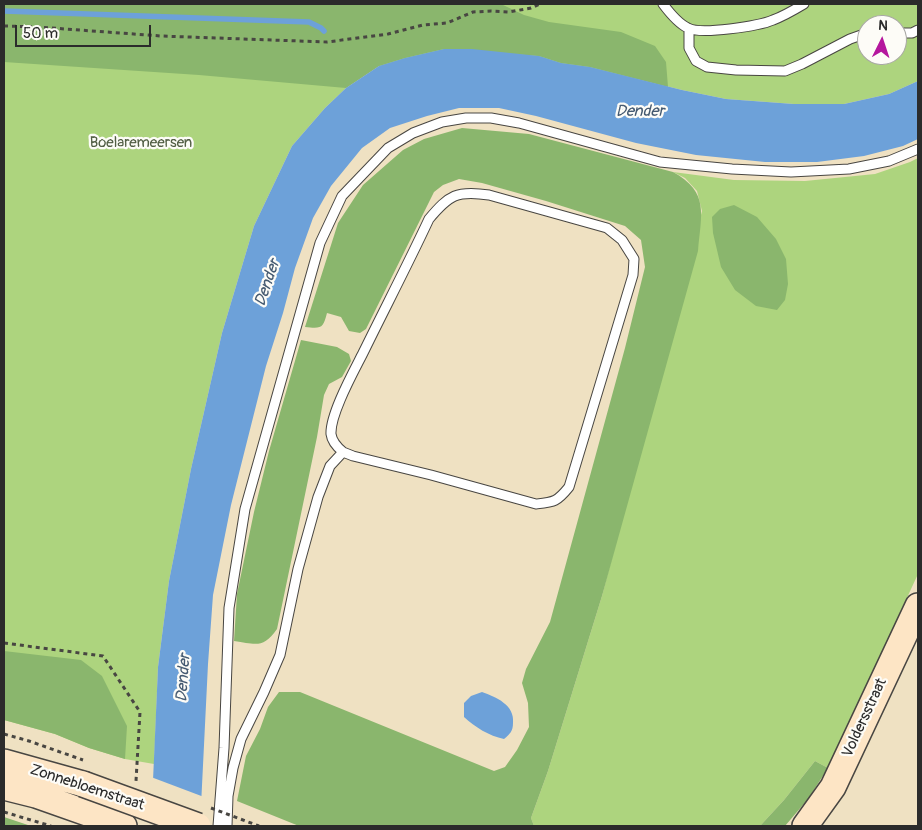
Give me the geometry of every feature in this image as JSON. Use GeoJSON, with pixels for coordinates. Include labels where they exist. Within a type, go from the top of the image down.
{"type":"FeatureCollection","features":[{"type":"Feature","properties":{"kind":"main road","name":"Voldersstraat"},"geometry":{"type":"LineString","coordinates":[[806,826],[833,787],[918,606]]}},
{"type":"Feature","properties":{"kind":"main road","name":"Zonnebloemstraat"},"geometry":{"type":"LineString","coordinates":[[4,762],[86,773],[198,826]]}},
{"type":"Feature","properties":{"kind":"main road","name":"Zonnebloemstraat"},"geometry":{"type":"LineString","coordinates":[[4,786],[36,795],[124,826]]}},
{"type":"Feature","properties":{"kind":"lane"},"geometry":{"type":"LineString","coordinates":[[663,4],[679,22],[689,29],[702,31],[737,28],[771,21],[784,16],[804,4]]}},
{"type":"Feature","properties":{"kind":"lane"},"geometry":{"type":"LineString","coordinates":[[689,29],[689,48],[696,61],[707,67],[736,70],[785,70],[802,64],[857,37]]}},
{"type":"Feature","properties":{"kind":"lane"},"geometry":{"type":"LineString","coordinates":[[218,826],[224,748],[229,608],[245,509],[320,243],[342,196],[388,148],[413,133],[442,122],[466,118],[491,118],[519,123],[660,162],[732,169],[791,172],[849,169],[889,161],[918,149]]}},
{"type":"Feature","properties":{"kind":"lane"},"geometry":{"type":"LineString","coordinates":[[473,192],[489,195],[607,228],[622,240],[634,259],[633,275],[569,487],[561,498],[549,503],[536,504],[342,452],[335,445],[331,434],[338,409],[354,371],[429,219],[446,201],[458,194],[473,192]]}},
{"type":"Feature","properties":{"kind":"lane"},"geometry":{"type":"LineString","coordinates":[[227,826],[228,796],[241,739],[280,655],[298,568],[318,497],[330,466],[342,452]]}},
{"type":"Feature","properties":{"kind":"path"},"geometry":{"type":"LineString","coordinates":[[4,26],[161,36],[327,42],[388,34],[424,25],[447,23],[473,12],[509,12],[540,4]]}},
{"type":"Feature","properties":{"kind":"path"},"geometry":{"type":"LineString","coordinates":[[4,643],[103,656],[140,712],[136,788]]}},
{"type":"Feature","properties":{"kind":"path"},"geometry":{"type":"LineString","coordinates":[[4,734],[29,741],[86,773]]}},
{"type":"Feature","properties":{"kind":"path"},"geometry":{"type":"LineString","coordinates":[[4,812],[51,826]]}},
{"type":"Feature","properties":{"kind":"green space","name":"Boelaremeersen"},"geometry":{"type":"Polygon","coordinates":[[[4,4],[918,4],[918,81],[889,94],[844,104],[794,104],[726,99],[637,79],[379,66],[346,88],[325,108],[292,146],[254,226],[222,333],[191,469],[169,581],[158,667],[154,764],[125,759],[89,748],[55,734],[4,720],[4,4]]]}},
{"type":"Feature","properties":{"kind":"green space"},"geometry":{"type":"Polygon","coordinates":[[[4,4],[501,4],[524,15],[549,22],[621,32],[655,46],[666,62],[668,87],[590,67],[561,63],[539,56],[444,49],[379,66],[346,88],[199,75],[4,62],[4,4]]]}},
{"type":"Feature","properties":{"kind":"green space"},"geometry":{"type":"Polygon","coordinates":[[[462,128],[529,134],[673,172],[685,180],[698,196],[701,215],[698,251],[602,596],[548,771],[531,818],[534,826],[299,826],[237,801],[246,756],[260,729],[268,707],[279,692],[300,692],[494,771],[505,767],[517,750],[529,727],[528,703],[522,683],[526,669],[550,622],[625,348],[645,267],[641,240],[625,226],[546,201],[482,183],[459,179],[443,185],[434,192],[366,329],[360,333],[349,331],[341,317],[327,313],[323,325],[315,328],[305,327],[338,223],[363,185],[403,150],[424,139],[462,128]]]}},
{"type":"Feature","properties":{"kind":"green space"},"geometry":{"type":"Polygon","coordinates":[[[918,158],[918,574],[828,768],[815,761],[784,800],[760,826],[534,826],[531,818],[548,771],[602,596],[702,211],[697,191],[685,178],[673,172],[734,180],[805,181],[875,174],[918,158]]]}},
{"type":"Feature","properties":{"kind":"green space"},"geometry":{"type":"Polygon","coordinates":[[[734,205],[757,217],[776,239],[786,259],[788,284],[785,300],[777,310],[756,306],[735,290],[721,267],[713,233],[712,217],[720,209],[734,205]]]}},
{"type":"Feature","properties":{"kind":"green space"},"geometry":{"type":"Polygon","coordinates":[[[301,340],[337,347],[349,354],[351,361],[342,377],[329,384],[324,395],[277,629],[267,640],[259,644],[234,641],[237,594],[254,512],[269,451],[301,340]]]}},
{"type":"Feature","properties":{"kind":"green space"},"geometry":{"type":"Polygon","coordinates":[[[4,651],[81,660],[102,676],[127,726],[125,759],[89,748],[55,734],[4,720],[4,651]]]}},
{"type":"Feature","properties":{"kind":"green space"},"geometry":{"type":"Polygon","coordinates":[[[815,761],[828,768],[808,799],[785,826],[760,826],[784,800],[815,761]]]}},
{"type":"Feature","properties":{"kind":"green space"},"geometry":{"type":"Polygon","coordinates":[[[4,817],[31,826],[4,826],[4,817]]]}},
{"type":"Feature","properties":{"kind":"water","name":"Dender"},"geometry":{"type":"Polygon","coordinates":[[[444,49],[472,49],[539,56],[561,63],[590,67],[726,99],[794,104],[844,104],[889,94],[918,81],[918,139],[903,146],[864,156],[817,162],[765,162],[696,155],[636,143],[499,108],[459,108],[390,128],[362,148],[331,186],[313,218],[295,268],[266,366],[231,505],[213,595],[200,826],[151,826],[158,667],[169,581],[191,469],[222,333],[254,226],[292,146],[325,108],[346,88],[379,66],[444,49]]]}},
{"type":"Feature","properties":{"kind":"water"},"geometry":{"type":"Polygon","coordinates":[[[482,692],[498,699],[511,711],[513,717],[512,728],[504,739],[482,731],[464,717],[464,703],[471,696],[482,692]]]}},
{"type":"Feature","properties":{"kind":"pier"},"geometry":{"type":"Polygon","coordinates":[[[151,777],[204,797],[203,826],[149,826],[151,777]]]}},
{"type":"Feature","properties":{"kind":"waterway"},"geometry":{"type":"LineString","coordinates":[[4,11],[309,22],[324,31]]}}]}
